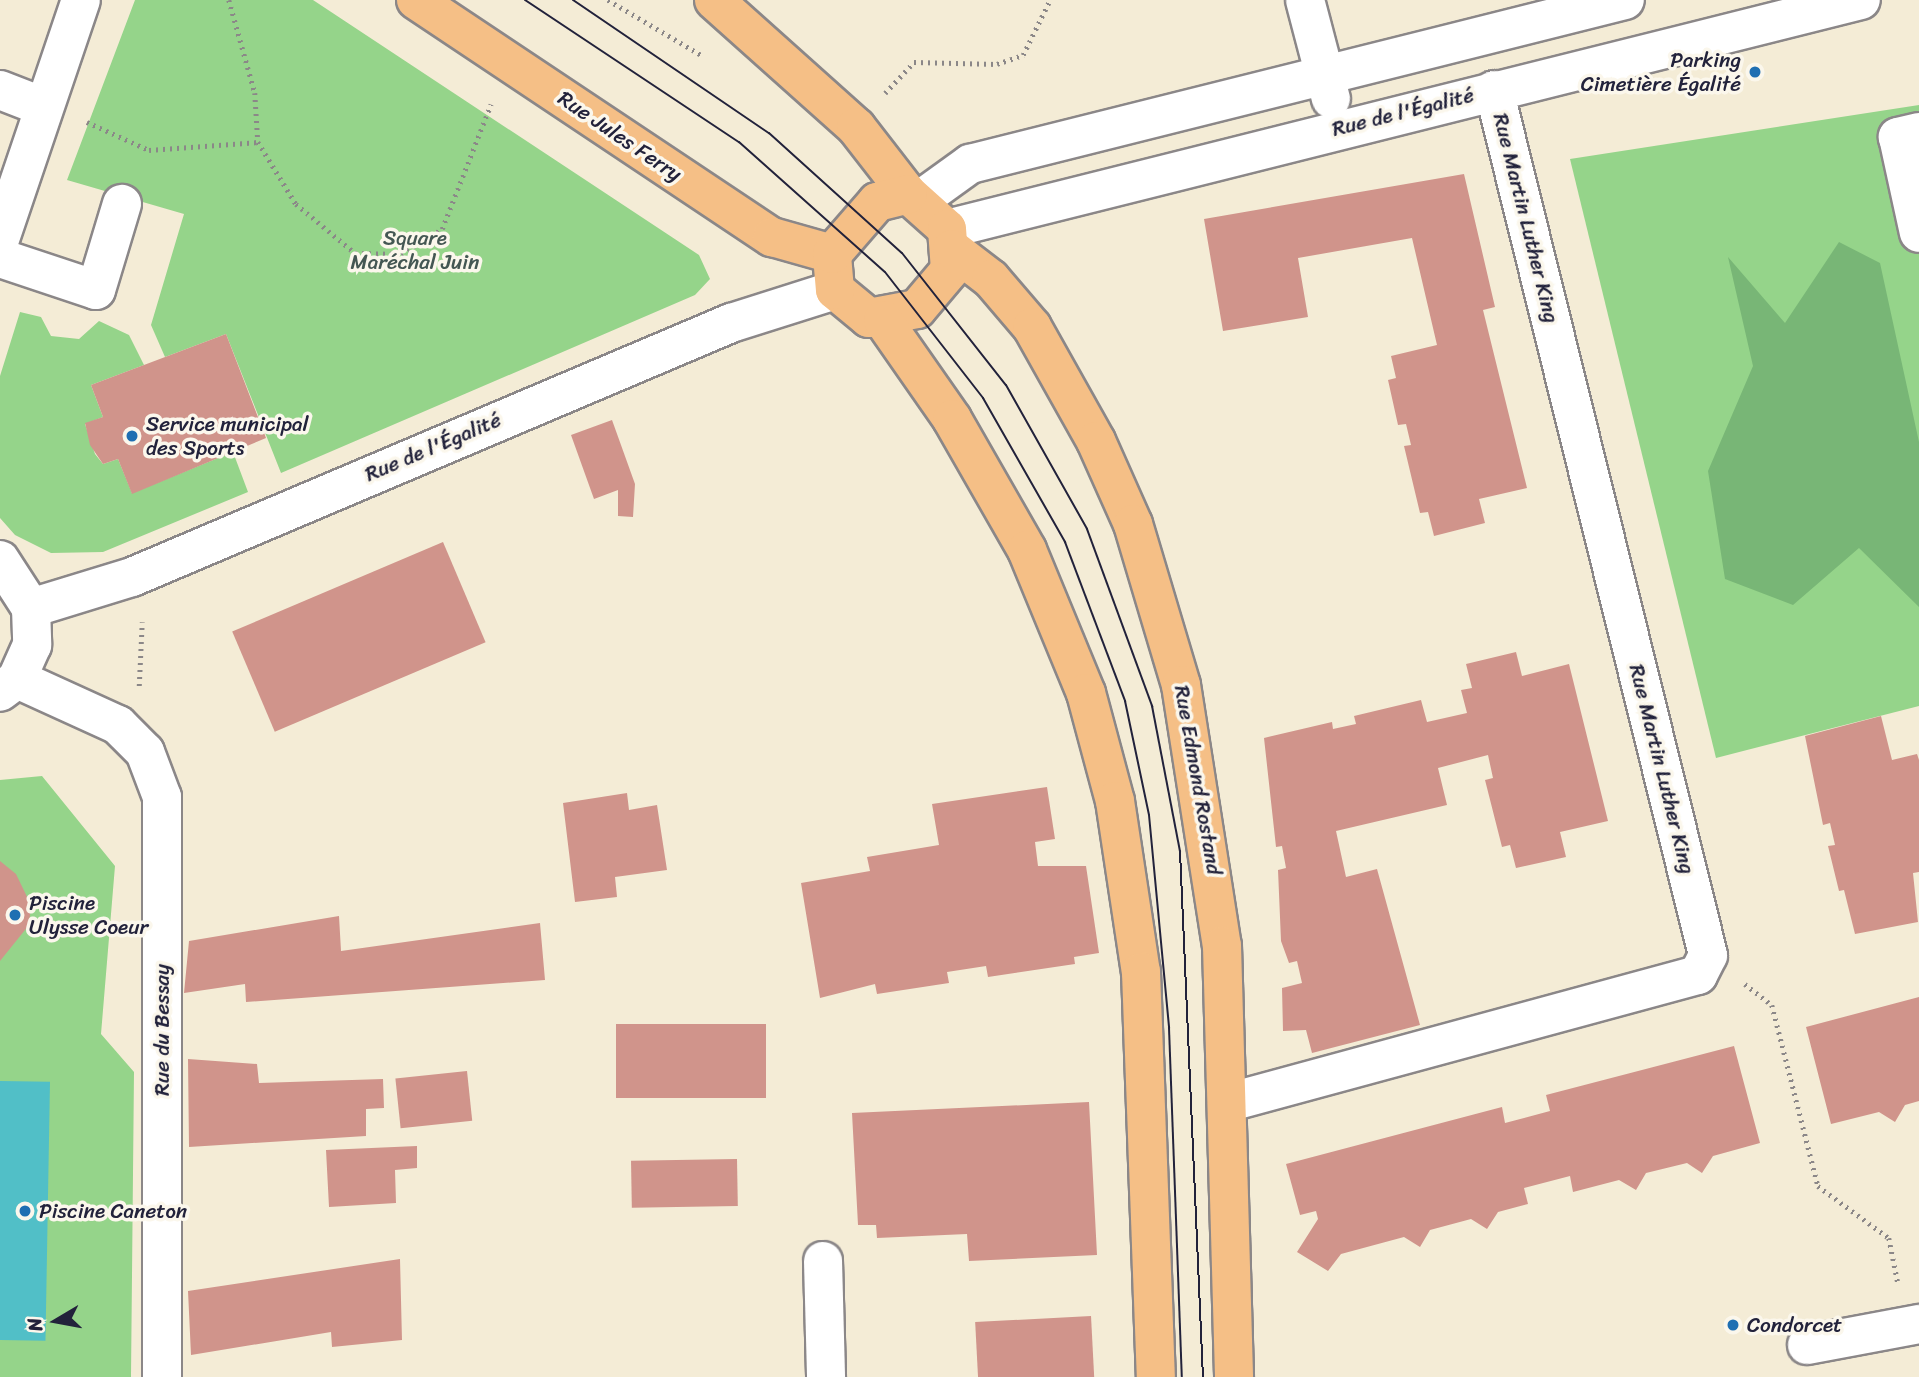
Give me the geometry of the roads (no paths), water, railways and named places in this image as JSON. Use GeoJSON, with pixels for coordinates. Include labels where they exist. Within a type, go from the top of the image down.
{"type":"FeatureCollection","features":[{"type":"Feature","properties":{"kind":"main road","name":"Rue Jules Ferry"},"geometry":{"type":"LineString","coordinates":[[416,0],[772,237],[833,272]]}},
{"type":"Feature","properties":{"kind":"main road"},"geometry":{"type":"LineString","coordinates":[[714,0],[856,127],[949,239],[950,270],[936,290],[917,309],[883,320],[856,313],[833,272],[877,202],[914,197]]}},
{"type":"Feature","properties":{"kind":"main road","name":"Rue Edmond Rostand"},"geometry":{"type":"LineString","coordinates":[[949,239],[991,279],[1051,356],[1119,486],[1148,569],[1181,685],[1208,827],[1230,1102],[1234,1377]]}},
{"type":"Feature","properties":{"kind":"main road"},"geometry":{"type":"LineString","coordinates":[[883,320],[952,419],[1027,550],[1086,693],[1115,801],[1140,972],[1156,1377]]}},
{"type":"Feature","properties":{"kind":"street"},"geometry":{"type":"LineString","coordinates":[[0,239],[81,0]]}},
{"type":"Feature","properties":{"kind":"street"},"geometry":{"type":"LineString","coordinates":[[1305,0],[1339,128]]}},
{"type":"Feature","properties":{"kind":"street"},"geometry":{"type":"LineString","coordinates":[[914,197],[971,164],[1625,0]]}},
{"type":"Feature","properties":{"kind":"street","name":"Rue de l'Égalité"},"geometry":{"type":"LineString","coordinates":[[949,239],[1339,128],[1861,0]]}},
{"type":"Feature","properties":{"kind":"street"},"geometry":{"type":"LineString","coordinates":[[0,90],[44,107]]}},
{"type":"Feature","properties":{"kind":"street","name":"Rue Martin Luther King"},"geometry":{"type":"LineString","coordinates":[[1230,1102],[1698,975],[1708,955],[1494,90]]}},
{"type":"Feature","properties":{"kind":"street"},"geometry":{"type":"LineString","coordinates":[[1919,132],[1898,137],[1919,233]]}},
{"type":"Feature","properties":{"kind":"street"},"geometry":{"type":"LineString","coordinates":[[0,258],[96,290],[122,204]]}},
{"type":"Feature","properties":{"kind":"street","name":"Rue de l'Égalité"},"geometry":{"type":"LineString","coordinates":[[31,608],[132,577],[742,319],[833,272]]}},
{"type":"Feature","properties":{"kind":"street"},"geometry":{"type":"LineString","coordinates":[[0,561],[31,608],[32,645],[9,686]]}},
{"type":"Feature","properties":{"kind":"street","name":"Rue du Bessay"},"geometry":{"type":"LineString","coordinates":[[9,686],[118,725],[145,751],[162,797],[162,1377]]}},
{"type":"Feature","properties":{"kind":"street"},"geometry":{"type":"LineString","coordinates":[[823,1261],[826,1377]]}},
{"type":"Feature","properties":{"kind":"street"},"geometry":{"type":"LineString","coordinates":[[1807,1345],[1912,1325]]}},
{"type":"Feature","properties":{"kind":"water","name":"Piscine Caneton"},"geometry":{"type":"Polygon","coordinates":[[[0,1081],[50,1082],[45,1341],[0,1340],[0,1081]]]}},
{"type":"Feature","properties":{"kind":"tram line"},"geometry":{"type":"LineString","coordinates":[[525,0],[739,142],[885,272],[983,398],[1065,542],[1125,701],[1149,815],[1169,1028],[1182,1377]]}},
{"type":"Feature","properties":{"kind":"tram line"},"geometry":{"type":"LineString","coordinates":[[573,0],[769,133],[902,253],[1006,385],[1087,529],[1152,706],[1180,851],[1203,1377]]}},
{"type":"Feature","properties":{"kind":"place","name":"Parking Cimetière Égalité"},"geometry":{"type":"Point","coordinates":[1755,72]}},
{"type":"Feature","properties":{"kind":"place","name":"Service municipal des Sports"},"geometry":{"type":"Point","coordinates":[132,436]}},
{"type":"Feature","properties":{"kind":"place","name":"Piscine Ulysse Coeur"},"geometry":{"type":"Point","coordinates":[15,915]}},
{"type":"Feature","properties":{"kind":"place","name":"Piscine Caneton"},"geometry":{"type":"Point","coordinates":[25,1211]}},
{"type":"Feature","properties":{"kind":"place","name":"Condorcet"},"geometry":{"type":"Point","coordinates":[1733,1325]}},
{"type":"Feature","properties":{"kind":"park label","name":"Square Maréchal Juin"},"geometry":{"type":"Point","coordinates":[415,250]}}]}
